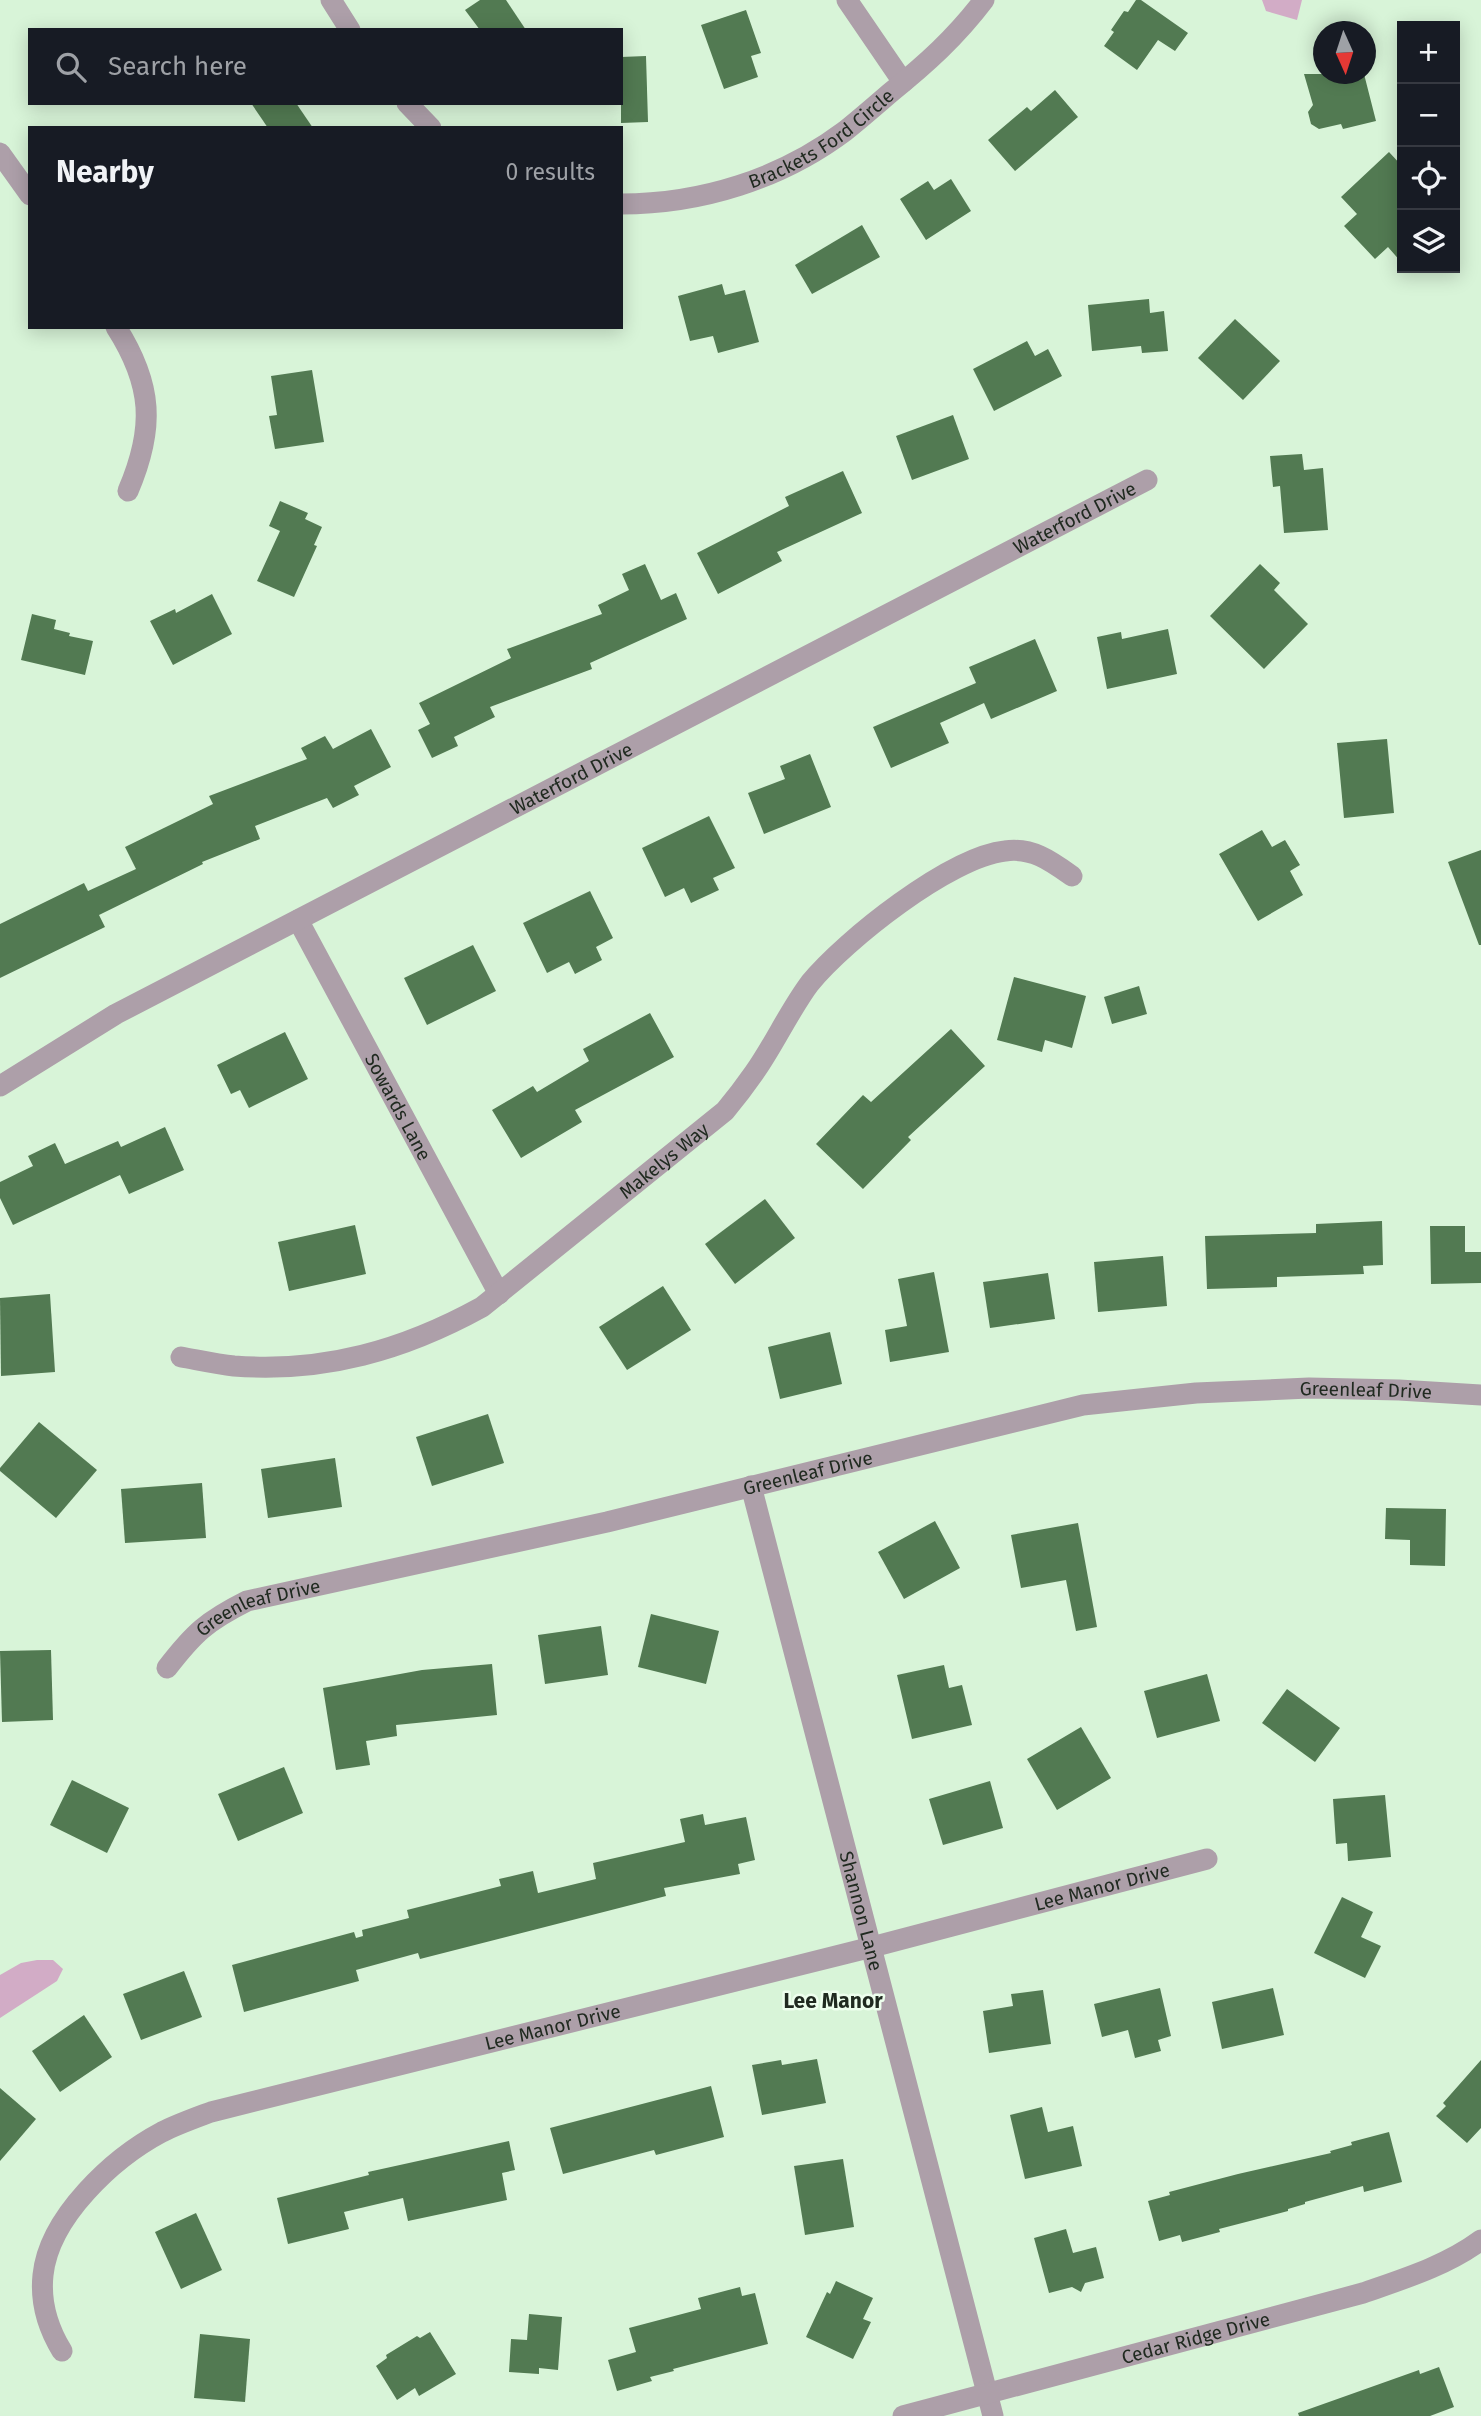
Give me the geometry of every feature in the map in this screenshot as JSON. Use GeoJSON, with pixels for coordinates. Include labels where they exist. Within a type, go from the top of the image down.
{"type":"FeatureCollection","features":[{"type":"Feature","properties":{"kind":"street"},"geometry":{"type":"LineString","coordinates":[[331,0],[349,28]]}},
{"type":"Feature","properties":{"kind":"street"},"geometry":{"type":"LineString","coordinates":[[848,0],[903,82]]}},
{"type":"Feature","properties":{"kind":"street","name":"Brackets Ford Circle"},"geometry":{"type":"LineString","coordinates":[[623,204],[653,204],[704,196],[753,181],[800,160],[844,132],[931,61],[984,0]]}},
{"type":"Feature","properties":{"kind":"street"},"geometry":{"type":"LineString","coordinates":[[409,105],[429,126]]}},
{"type":"Feature","properties":{"kind":"street"},"geometry":{"type":"LineString","coordinates":[[0,153],[28,192]]}},
{"type":"Feature","properties":{"kind":"street"},"geometry":{"type":"LineString","coordinates":[[117,329],[135,362],[145,396],[146,428],[143,450],[128,491]]}},
{"type":"Feature","properties":{"kind":"street","name":"Waterford Drive"},"geometry":{"type":"LineString","coordinates":[[0,1086],[116,1014],[1147,480]]}},
{"type":"Feature","properties":{"kind":"street","name":"Makelys Way"},"geometry":{"type":"LineString","coordinates":[[181,1357],[248,1366],[288,1367],[342,1361],[394,1348],[444,1328],[482,1307],[725,1111],[754,1074],[809,985],[841,949],[874,922],[932,883],[982,855],[1007,850],[1033,852],[1072,876]]}},
{"type":"Feature","properties":{"kind":"street","name":"Sowards Lane"},"geometry":{"type":"LineString","coordinates":[[298,920],[499,1293]]}},
{"type":"Feature","properties":{"kind":"street","name":"Greenleaf Drive"},"geometry":{"type":"LineString","coordinates":[[167,1668],[191,1637],[217,1616],[247,1601],[607,1521],[1083,1405],[1196,1393],[1309,1388],[1481,1395]]}},
{"type":"Feature","properties":{"kind":"street","name":"Shannon Lane"},"geometry":{"type":"LineString","coordinates":[[751,1486],[993,2416]]}},
{"type":"Feature","properties":{"kind":"street","name":"Lee Manor Drive"},"geometry":{"type":"LineString","coordinates":[[61,2351],[50,2332],[43,2304],[43,2275],[50,2247],[65,2219],[93,2185],[126,2155],[163,2132],[211,2112],[872,1947],[1207,1858]]}},
{"type":"Feature","properties":{"kind":"street","name":"Cedar Ridge Drive"},"geometry":{"type":"LineString","coordinates":[[903,2416],[1363,2293],[1416,2275],[1481,2241]]}},
{"type":"Feature","properties":{"kind":"shaded area"},"geometry":{"type":"Polygon","coordinates":[[[1262,0],[1302,0],[1297,20],[1266,11],[1262,0]]]}},
{"type":"Feature","properties":{"kind":"shaded area"},"geometry":{"type":"Polygon","coordinates":[[[53,1960],[63,1969],[57,1981],[0,2018],[0,1975],[21,1963],[53,1960]]]}},
{"type":"Feature","properties":{"kind":"building"},"geometry":{"type":"Polygon","coordinates":[[[480,0],[506,0],[525,28],[478,28],[465,10],[480,0]]]}},
{"type":"Feature","properties":{"kind":"building"},"geometry":{"type":"Polygon","coordinates":[[[1136,0],[1141,0],[1188,33],[1175,51],[1158,40],[1137,70],[1104,46],[1124,11],[1128,12],[1136,0]]]}},
{"type":"Feature","properties":{"kind":"building"},"geometry":{"type":"Polygon","coordinates":[[[746,10],[761,53],[751,56],[758,77],[724,89],[701,25],[746,10]]]}},
{"type":"Feature","properties":{"kind":"building"},"geometry":{"type":"Polygon","coordinates":[[[646,56],[648,122],[621,123],[623,57],[646,56]]]}},
{"type":"Feature","properties":{"kind":"building"},"geometry":{"type":"Polygon","coordinates":[[[1304,74],[1313,74],[1313,84],[1367,84],[1376,121],[1343,129],[1341,124],[1319,129],[1311,124],[1308,112],[1313,105],[1304,74]]]}},
{"type":"Feature","properties":{"kind":"building"},"geometry":{"type":"Polygon","coordinates":[[[1055,90],[1078,117],[1015,171],[988,140],[1027,107],[1031,111],[1055,90]]]}},
{"type":"Feature","properties":{"kind":"building"},"geometry":{"type":"Polygon","coordinates":[[[252,105],[297,105],[312,126],[267,126],[252,105]]]}},
{"type":"Feature","properties":{"kind":"building"},"geometry":{"type":"Polygon","coordinates":[[[1389,152],[1397,161],[1397,257],[1388,247],[1375,259],[1344,226],[1357,214],[1341,197],[1389,152]]]}},
{"type":"Feature","properties":{"kind":"building"},"geometry":{"type":"Polygon","coordinates":[[[951,179],[971,211],[926,240],[900,199],[928,181],[934,190],[951,179]]]}},
{"type":"Feature","properties":{"kind":"building"},"geometry":{"type":"Polygon","coordinates":[[[862,225],[880,257],[812,294],[795,265],[862,225]]]}},
{"type":"Feature","properties":{"kind":"building"},"geometry":{"type":"Polygon","coordinates":[[[722,284],[725,295],[745,290],[759,342],[718,353],[713,336],[690,341],[678,296],[722,284]]]}},
{"type":"Feature","properties":{"kind":"building"},"geometry":{"type":"Polygon","coordinates":[[[1149,299],[1150,313],[1164,311],[1168,351],[1142,353],[1141,346],[1092,351],[1088,305],[1149,299]]]}},
{"type":"Feature","properties":{"kind":"building"},"geometry":{"type":"Polygon","coordinates":[[[1235,319],[1280,361],[1243,400],[1198,358],[1235,319]]]}},
{"type":"Feature","properties":{"kind":"building"},"geometry":{"type":"Polygon","coordinates":[[[1027,341],[1035,356],[1048,349],[1062,376],[994,411],[973,369],[1027,341]]]}},
{"type":"Feature","properties":{"kind":"building"},"geometry":{"type":"Polygon","coordinates":[[[312,370],[324,442],[275,449],[269,416],[277,415],[271,376],[312,370]]]}},
{"type":"Feature","properties":{"kind":"building"},"geometry":{"type":"Polygon","coordinates":[[[953,415],[969,459],[912,480],[896,436],[953,415]]]}},
{"type":"Feature","properties":{"kind":"building"},"geometry":{"type":"Polygon","coordinates":[[[1302,454],[1304,470],[1323,468],[1328,530],[1284,533],[1280,486],[1273,487],[1270,456],[1302,454]]]}},
{"type":"Feature","properties":{"kind":"building"},"geometry":{"type":"Polygon","coordinates":[[[843,471],[862,513],[777,552],[782,561],[718,594],[697,553],[789,506],[785,497],[843,471]]]}},
{"type":"Feature","properties":{"kind":"building"},"geometry":{"type":"Polygon","coordinates":[[[280,501],[308,513],[305,519],[322,527],[314,545],[317,546],[294,597],[257,581],[280,531],[269,526],[280,501]]]}},
{"type":"Feature","properties":{"kind":"building"},"geometry":{"type":"Polygon","coordinates":[[[645,564],[661,600],[676,593],[687,619],[590,663],[592,669],[490,707],[495,717],[454,737],[458,746],[432,758],[418,730],[430,724],[419,703],[511,658],[507,649],[602,614],[598,605],[629,590],[622,574],[645,564]]]}},
{"type":"Feature","properties":{"kind":"building"},"geometry":{"type":"Polygon","coordinates":[[[1260,564],[1280,583],[1274,590],[1308,624],[1264,669],[1210,616],[1260,564]]]}},
{"type":"Feature","properties":{"kind":"building"},"geometry":{"type":"Polygon","coordinates":[[[212,594],[232,634],[173,665],[150,621],[175,609],[176,613],[212,594]]]}},
{"type":"Feature","properties":{"kind":"building"},"geometry":{"type":"Polygon","coordinates":[[[32,614],[56,620],[54,629],[70,633],[69,636],[93,641],[85,675],[21,660],[32,614]]]}},
{"type":"Feature","properties":{"kind":"building"},"geometry":{"type":"Polygon","coordinates":[[[1168,629],[1177,674],[1107,689],[1097,637],[1121,632],[1122,639],[1168,629]]]}},
{"type":"Feature","properties":{"kind":"building"},"geometry":{"type":"Polygon","coordinates":[[[1035,639],[1057,691],[991,719],[984,703],[940,723],[949,743],[891,768],[873,727],[976,683],[969,667],[1035,639]]]}},
{"type":"Feature","properties":{"kind":"building"},"geometry":{"type":"Polygon","coordinates":[[[371,729],[391,767],[354,786],[359,795],[333,808],[327,798],[255,826],[260,839],[202,862],[203,864],[99,915],[105,927],[0,978],[0,924],[84,883],[88,891],[136,869],[125,847],[213,804],[209,796],[307,759],[301,748],[325,736],[333,749],[371,729]]]}},
{"type":"Feature","properties":{"kind":"building"},"geometry":{"type":"Polygon","coordinates":[[[1387,739],[1394,813],[1344,818],[1337,743],[1387,739]]]}},
{"type":"Feature","properties":{"kind":"building"},"geometry":{"type":"Polygon","coordinates":[[[810,754],[831,807],[764,834],[748,793],[785,779],[780,766],[810,754]]]}},
{"type":"Feature","properties":{"kind":"building"},"geometry":{"type":"Polygon","coordinates":[[[709,816],[735,868],[713,878],[719,890],[691,903],[684,888],[665,897],[642,848],[709,816]]]}},
{"type":"Feature","properties":{"kind":"building"},"geometry":{"type":"Polygon","coordinates":[[[1262,830],[1272,847],[1285,840],[1300,865],[1290,871],[1303,895],[1258,921],[1219,854],[1262,830]]]}},
{"type":"Feature","properties":{"kind":"building"},"geometry":{"type":"Polygon","coordinates":[[[1481,850],[1481,945],[1479,945],[1448,862],[1481,850]]]}},
{"type":"Feature","properties":{"kind":"building"},"geometry":{"type":"Polygon","coordinates":[[[590,891],[613,938],[596,947],[602,960],[575,974],[569,962],[547,973],[523,923],[590,891]]]}},
{"type":"Feature","properties":{"kind":"building"},"geometry":{"type":"Polygon","coordinates":[[[473,945],[496,991],[427,1025],[404,978],[473,945]]]}},
{"type":"Feature","properties":{"kind":"building"},"geometry":{"type":"Polygon","coordinates":[[[1014,977],[1086,996],[1072,1048],[1045,1040],[1042,1052],[997,1040],[1014,977]]]}},
{"type":"Feature","properties":{"kind":"building"},"geometry":{"type":"Polygon","coordinates":[[[1139,986],[1147,1014],[1112,1024],[1104,997],[1139,986]]]}},
{"type":"Feature","properties":{"kind":"building"},"geometry":{"type":"Polygon","coordinates":[[[650,1013],[674,1057],[575,1110],[582,1122],[521,1158],[492,1110],[533,1086],[537,1092],[589,1061],[583,1049],[650,1013]]]}},
{"type":"Feature","properties":{"kind":"building"},"geometry":{"type":"Polygon","coordinates":[[[951,1029],[985,1066],[908,1137],[911,1140],[863,1189],[816,1144],[863,1095],[871,1102],[951,1029]]]}},
{"type":"Feature","properties":{"kind":"building"},"geometry":{"type":"Polygon","coordinates":[[[285,1032],[308,1079],[249,1108],[240,1090],[231,1094],[217,1065],[285,1032]]]}},
{"type":"Feature","properties":{"kind":"building"},"geometry":{"type":"Polygon","coordinates":[[[165,1127],[184,1170],[129,1194],[120,1175],[13,1225],[0,1198],[0,1182],[33,1166],[28,1156],[55,1143],[65,1164],[118,1141],[121,1147],[165,1127]]]}},
{"type":"Feature","properties":{"kind":"building"},"geometry":{"type":"Polygon","coordinates":[[[765,1199],[795,1238],[735,1284],[705,1244],[765,1199]]]}},
{"type":"Feature","properties":{"kind":"building"},"geometry":{"type":"Polygon","coordinates":[[[1382,1221],[1383,1265],[1363,1266],[1364,1274],[1277,1277],[1277,1287],[1207,1289],[1205,1236],[1316,1233],[1316,1224],[1382,1221]]]}},
{"type":"Feature","properties":{"kind":"building"},"geometry":{"type":"Polygon","coordinates":[[[355,1225],[366,1274],[289,1291],[278,1242],[355,1225]]]}},
{"type":"Feature","properties":{"kind":"building"},"geometry":{"type":"Polygon","coordinates":[[[1430,1226],[1465,1226],[1465,1252],[1481,1252],[1481,1283],[1431,1284],[1430,1226]]]}},
{"type":"Feature","properties":{"kind":"building"},"geometry":{"type":"Polygon","coordinates":[[[1163,1256],[1167,1306],[1098,1312],[1094,1262],[1163,1256]]]}},
{"type":"Feature","properties":{"kind":"building"},"geometry":{"type":"Polygon","coordinates":[[[934,1272],[949,1352],[890,1362],[885,1330],[907,1326],[898,1279],[934,1272]]]}},
{"type":"Feature","properties":{"kind":"building"},"geometry":{"type":"Polygon","coordinates":[[[1048,1273],[1055,1319],[990,1328],[983,1282],[1048,1273]]]}},
{"type":"Feature","properties":{"kind":"building"},"geometry":{"type":"Polygon","coordinates":[[[663,1286],[691,1330],[627,1370],[599,1327],[663,1286]]]}},
{"type":"Feature","properties":{"kind":"building"},"geometry":{"type":"Polygon","coordinates":[[[50,1294],[55,1372],[1,1376],[0,1298],[50,1294]]]}},
{"type":"Feature","properties":{"kind":"building"},"geometry":{"type":"Polygon","coordinates":[[[830,1332],[842,1384],[780,1399],[768,1347],[830,1332]]]}},
{"type":"Feature","properties":{"kind":"building"},"geometry":{"type":"Polygon","coordinates":[[[488,1414],[504,1463],[432,1486],[416,1437],[488,1414]]]}},
{"type":"Feature","properties":{"kind":"building"},"geometry":{"type":"Polygon","coordinates":[[[39,1422],[97,1470],[56,1518],[0,1471],[39,1422]]]}},
{"type":"Feature","properties":{"kind":"building"},"geometry":{"type":"Polygon","coordinates":[[[335,1458],[342,1507],[268,1518],[261,1469],[335,1458]]]}},
{"type":"Feature","properties":{"kind":"building"},"geometry":{"type":"Polygon","coordinates":[[[202,1483],[206,1538],[125,1543],[121,1489],[202,1483]]]}},
{"type":"Feature","properties":{"kind":"building"},"geometry":{"type":"Polygon","coordinates":[[[1386,1508],[1446,1509],[1445,1566],[1410,1565],[1410,1540],[1385,1539],[1386,1508]]]}},
{"type":"Feature","properties":{"kind":"building"},"geometry":{"type":"Polygon","coordinates":[[[935,1521],[960,1568],[904,1599],[878,1552],[935,1521]]]}},
{"type":"Feature","properties":{"kind":"building"},"geometry":{"type":"Polygon","coordinates":[[[1078,1523],[1097,1627],[1076,1631],[1066,1580],[1021,1588],[1011,1535],[1078,1523]]]}},
{"type":"Feature","properties":{"kind":"building"},"geometry":{"type":"Polygon","coordinates":[[[651,1614],[719,1631],[706,1684],[638,1667],[651,1614]]]}},
{"type":"Feature","properties":{"kind":"building"},"geometry":{"type":"Polygon","coordinates":[[[601,1626],[608,1675],[545,1684],[538,1635],[601,1626]]]}},
{"type":"Feature","properties":{"kind":"building"},"geometry":{"type":"Polygon","coordinates":[[[51,1650],[53,1720],[2,1722],[0,1651],[51,1650]]]}},
{"type":"Feature","properties":{"kind":"building"},"geometry":{"type":"Polygon","coordinates":[[[492,1664],[497,1715],[396,1725],[397,1736],[366,1741],[370,1765],[336,1770],[323,1688],[422,1670],[492,1664]]]}},
{"type":"Feature","properties":{"kind":"building"},"geometry":{"type":"Polygon","coordinates":[[[944,1665],[949,1688],[962,1685],[972,1725],[912,1739],[897,1675],[944,1665]]]}},
{"type":"Feature","properties":{"kind":"building"},"geometry":{"type":"Polygon","coordinates":[[[1207,1674],[1220,1721],[1157,1738],[1144,1691],[1207,1674]]]}},
{"type":"Feature","properties":{"kind":"building"},"geometry":{"type":"Polygon","coordinates":[[[1287,1689],[1340,1728],[1315,1762],[1262,1723],[1287,1689]]]}},
{"type":"Feature","properties":{"kind":"building"},"geometry":{"type":"Polygon","coordinates":[[[1081,1727],[1111,1778],[1057,1810],[1027,1759],[1081,1727]]]}},
{"type":"Feature","properties":{"kind":"building"},"geometry":{"type":"Polygon","coordinates":[[[284,1767],[303,1813],[238,1841],[218,1794],[284,1767]]]}},
{"type":"Feature","properties":{"kind":"building"},"geometry":{"type":"Polygon","coordinates":[[[72,1780],[129,1808],[107,1853],[50,1825],[72,1780]]]}},
{"type":"Feature","properties":{"kind":"building"},"geometry":{"type":"Polygon","coordinates":[[[990,1781],[1003,1828],[943,1845],[929,1799],[990,1781]]]}},
{"type":"Feature","properties":{"kind":"building"},"geometry":{"type":"Polygon","coordinates":[[[1385,1795],[1391,1857],[1348,1861],[1347,1843],[1336,1844],[1333,1799],[1385,1795]]]}},
{"type":"Feature","properties":{"kind":"building"},"geometry":{"type":"Polygon","coordinates":[[[703,1814],[705,1825],[746,1817],[755,1860],[738,1864],[740,1874],[664,1888],[666,1896],[420,1959],[418,1953],[356,1970],[359,1981],[244,2012],[232,1965],[354,1932],[356,1938],[363,1936],[362,1930],[409,1918],[407,1910],[501,1886],[499,1879],[533,1871],[538,1893],[596,1879],[593,1863],[685,1842],[680,1819],[703,1814]]]}},
{"type":"Feature","properties":{"kind":"building"},"geometry":{"type":"Polygon","coordinates":[[[1342,1897],[1373,1912],[1361,1937],[1381,1946],[1365,1978],[1314,1953],[1342,1897]]]}},
{"type":"Feature","properties":{"kind":"building"},"geometry":{"type":"Polygon","coordinates":[[[184,1971],[202,2017],[141,2040],[123,1994],[184,1971]]]}},
{"type":"Feature","properties":{"kind":"building"},"geometry":{"type":"Polygon","coordinates":[[[1160,1988],[1171,2036],[1158,2040],[1161,2051],[1135,2058],[1128,2030],[1102,2037],[1094,2004],[1160,1988]]]}},
{"type":"Feature","properties":{"kind":"building"},"geometry":{"type":"Polygon","coordinates":[[[1273,1988],[1284,2035],[1222,2049],[1212,2002],[1273,1988]]]}},
{"type":"Feature","properties":{"kind":"building"},"geometry":{"type":"Polygon","coordinates":[[[1043,1990],[1051,2044],[989,2053],[983,2011],[1013,2006],[1011,1994],[1043,1990]]]}},
{"type":"Feature","properties":{"kind":"building"},"geometry":{"type":"Polygon","coordinates":[[[84,2015],[112,2057],[60,2092],[32,2051],[84,2015]]]}},
{"type":"Feature","properties":{"kind":"building"},"geometry":{"type":"Polygon","coordinates":[[[817,2059],[826,2103],[762,2115],[752,2065],[781,2060],[782,2065],[817,2059]]]}},
{"type":"Feature","properties":{"kind":"building"},"geometry":{"type":"Polygon","coordinates":[[[1481,2060],[1481,2128],[1467,2143],[1436,2116],[1446,2106],[1443,2103],[1481,2060]]]}},
{"type":"Feature","properties":{"kind":"building"},"geometry":{"type":"Polygon","coordinates":[[[711,2086],[724,2137],[656,2155],[654,2150],[563,2174],[550,2128],[711,2086]]]}},
{"type":"Feature","properties":{"kind":"building"},"geometry":{"type":"Polygon","coordinates":[[[0,2088],[36,2119],[0,2161],[0,2088]]]}},
{"type":"Feature","properties":{"kind":"building"},"geometry":{"type":"Polygon","coordinates":[[[1042,2107],[1048,2132],[1073,2126],[1082,2166],[1025,2179],[1010,2115],[1042,2107]]]}},
{"type":"Feature","properties":{"kind":"building"},"geometry":{"type":"Polygon","coordinates":[[[1389,2132],[1402,2182],[1364,2192],[1363,2186],[1182,2242],[1180,2235],[1159,2241],[1148,2201],[1170,2195],[1169,2192],[1331,2153],[1330,2151],[1352,2145],[1351,2142],[1389,2132]]]}},
{"type":"Feature","properties":{"kind":"building"},"geometry":{"type":"Polygon","coordinates":[[[509,2141],[515,2170],[502,2173],[507,2200],[408,2221],[403,2198],[344,2212],[349,2229],[288,2244],[277,2198],[369,2175],[368,2172],[509,2141]]]}},
{"type":"Feature","properties":{"kind":"building"},"geometry":{"type":"Polygon","coordinates":[[[843,2159],[854,2227],[805,2235],[794,2166],[843,2159]]]}},
{"type":"Feature","properties":{"kind":"building"},"geometry":{"type":"Polygon","coordinates":[[[196,2213],[222,2270],[181,2289],[155,2232],[196,2213]]]}},
{"type":"Feature","properties":{"kind":"building"},"geometry":{"type":"Polygon","coordinates":[[[1066,2229],[1073,2253],[1096,2247],[1104,2278],[1085,2283],[1081,2292],[1072,2287],[1049,2293],[1034,2238],[1066,2229]]]}},
{"type":"Feature","properties":{"kind":"building"},"geometry":{"type":"Polygon","coordinates":[[[836,2281],[873,2298],[863,2319],[871,2322],[853,2359],[806,2337],[827,2292],[830,2294],[836,2281]]]}},
{"type":"Feature","properties":{"kind":"building"},"geometry":{"type":"Polygon","coordinates":[[[740,2287],[742,2296],[755,2293],[768,2344],[673,2369],[674,2371],[650,2377],[652,2381],[617,2391],[608,2360],[636,2352],[629,2328],[701,2309],[698,2298],[740,2287]]]}},
{"type":"Feature","properties":{"kind":"building"},"geometry":{"type":"Polygon","coordinates":[[[529,2314],[562,2317],[558,2370],[539,2368],[539,2374],[509,2372],[511,2339],[527,2340],[529,2314]]]}},
{"type":"Feature","properties":{"kind":"building"},"geometry":{"type":"Polygon","coordinates":[[[430,2332],[456,2374],[419,2396],[415,2388],[397,2400],[376,2366],[387,2358],[386,2355],[417,2336],[420,2338],[430,2332]]]}},
{"type":"Feature","properties":{"kind":"building"},"geometry":{"type":"Polygon","coordinates":[[[200,2334],[250,2339],[245,2402],[194,2398],[200,2334]]]}},
{"type":"Feature","properties":{"kind":"building"},"geometry":{"type":"Polygon","coordinates":[[[1439,2367],[1454,2407],[1430,2416],[1299,2416],[1298,2413],[1419,2370],[1420,2374],[1439,2367]]]}},
{"type":"Feature","properties":{"kind":"district","name":"Lee Manor"},"geometry":{"type":"Point","coordinates":[833,2001]}}]}
